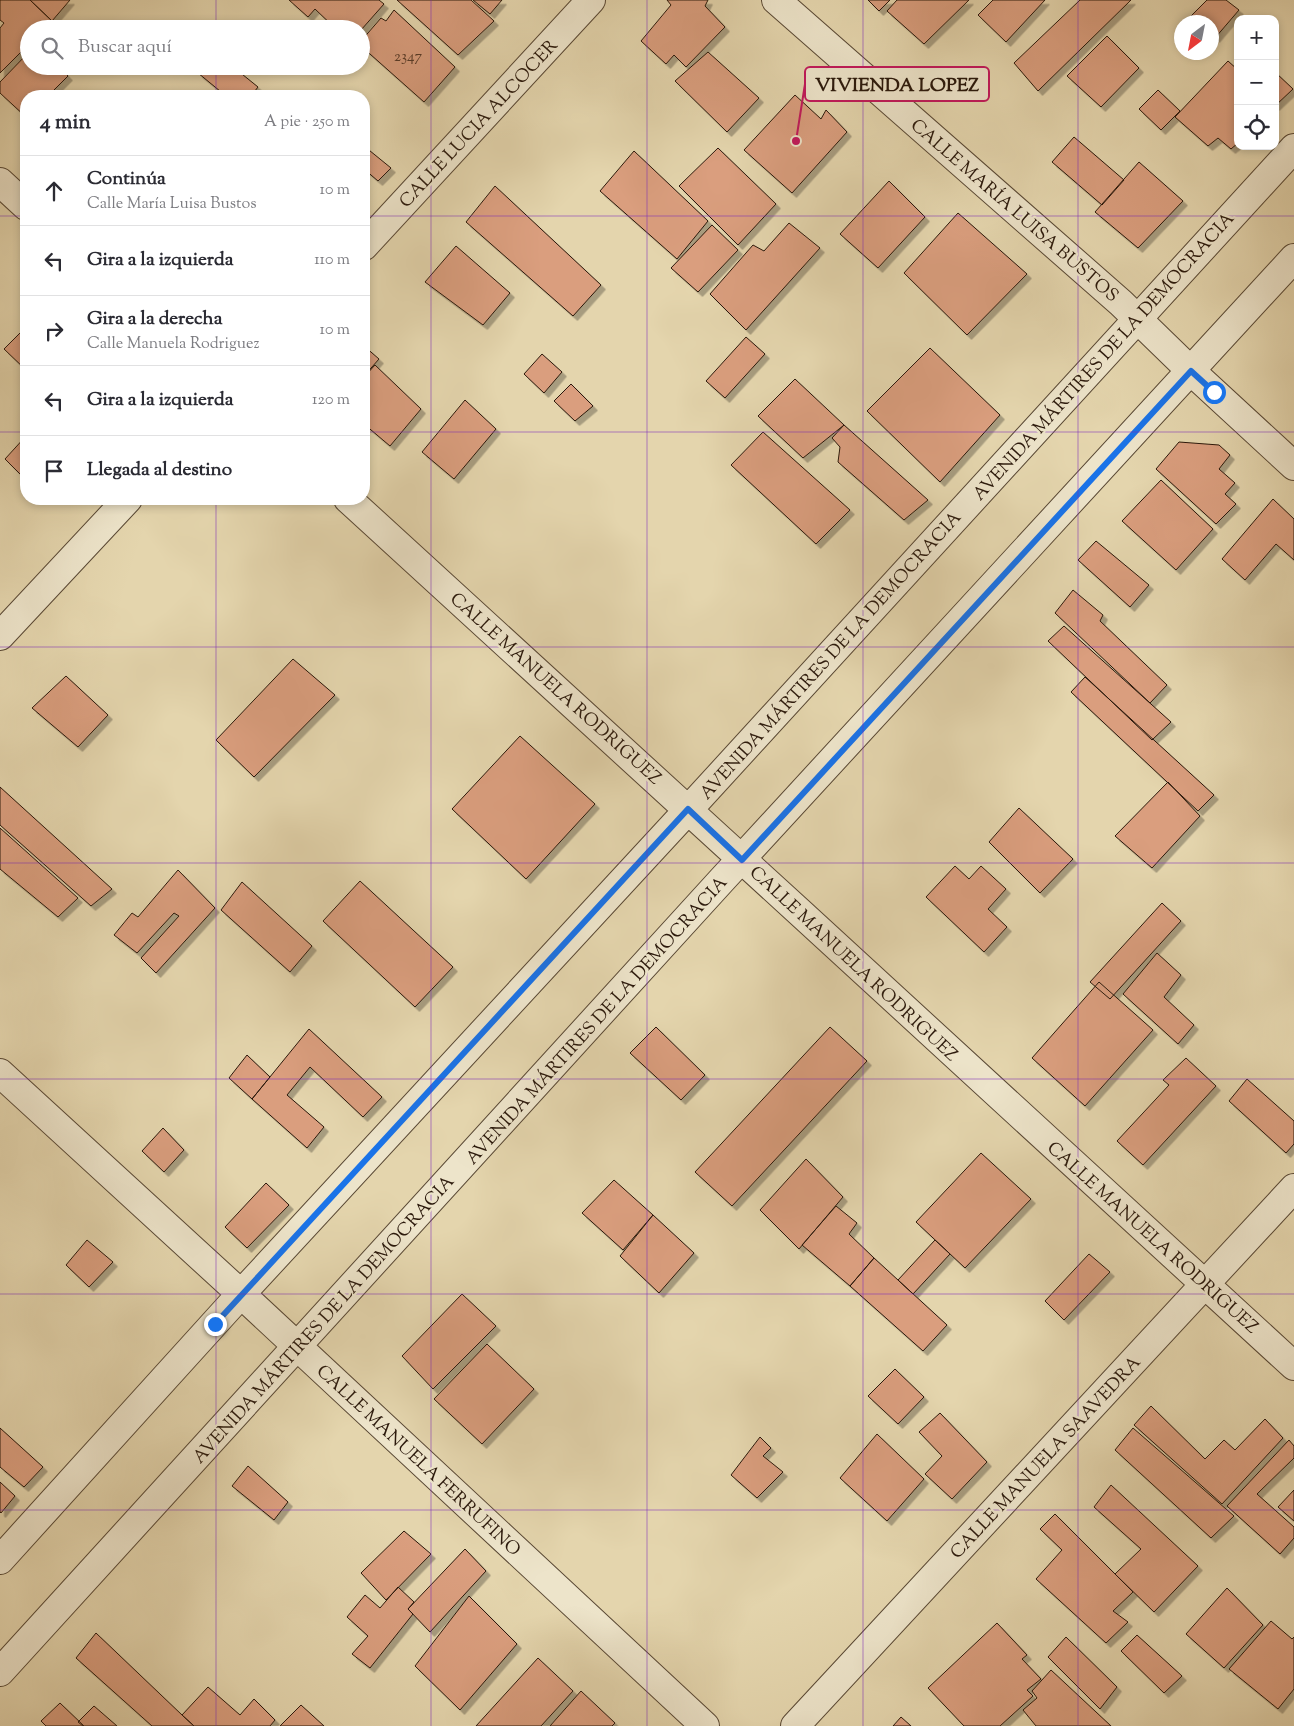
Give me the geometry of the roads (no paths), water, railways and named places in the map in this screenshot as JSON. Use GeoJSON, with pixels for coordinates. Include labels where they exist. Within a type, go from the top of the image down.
{"type":"FeatureCollection","features":[{"type":"Feature","properties":{"kind":"street","name":"CALLE LUCIA ALCOCER"},"geometry":{"type":"LineString","coordinates":[[370,239],[591,0]]}},
{"type":"Feature","properties":{"kind":"street","name":"CALLE MARÍA LUISA BUSTOS"},"geometry":{"type":"LineString","coordinates":[[776,0],[1138,319],[1294,466]]}},
{"type":"Feature","properties":{"kind":"street","name":"AVENIDA MÁRTIRES DE LA DEMOCRACIA"},"geometry":{"type":"LineString","coordinates":[[0,1560],[241,1294],[1294,148]]}},
{"type":"Feature","properties":{"kind":"street"},"geometry":{"type":"LineString","coordinates":[[0,182],[20,200]]}},
{"type":"Feature","properties":{"kind":"street","name":"AVENIDA MÁRTIRES DE LA DEMOCRACIA"},"geometry":{"type":"LineString","coordinates":[[0,1672],[1294,258]]}},
{"type":"Feature","properties":{"kind":"street"},"geometry":{"type":"LineString","coordinates":[[0,636],[122,505]]}},
{"type":"Feature","properties":{"kind":"street","name":"CALLE MANUELA RODRIGUEZ"},"geometry":{"type":"LineString","coordinates":[[355,505],[1294,1366]]}},
{"type":"Feature","properties":{"kind":"street","name":"CALLE MANUELA FERRUFINO"},"geometry":{"type":"LineString","coordinates":[[0,1073],[241,1294],[705,1726]]}},
{"type":"Feature","properties":{"kind":"street","name":"CALLE MANUELA SAAVEDRA"},"geometry":{"type":"LineString","coordinates":[[795,1726],[1294,1188]]}},
{"type":"Feature","properties":{"kind":"place","name":"VIVIENDA LOPEZ"},"geometry":{"type":"Point","coordinates":[796,141]}}]}
